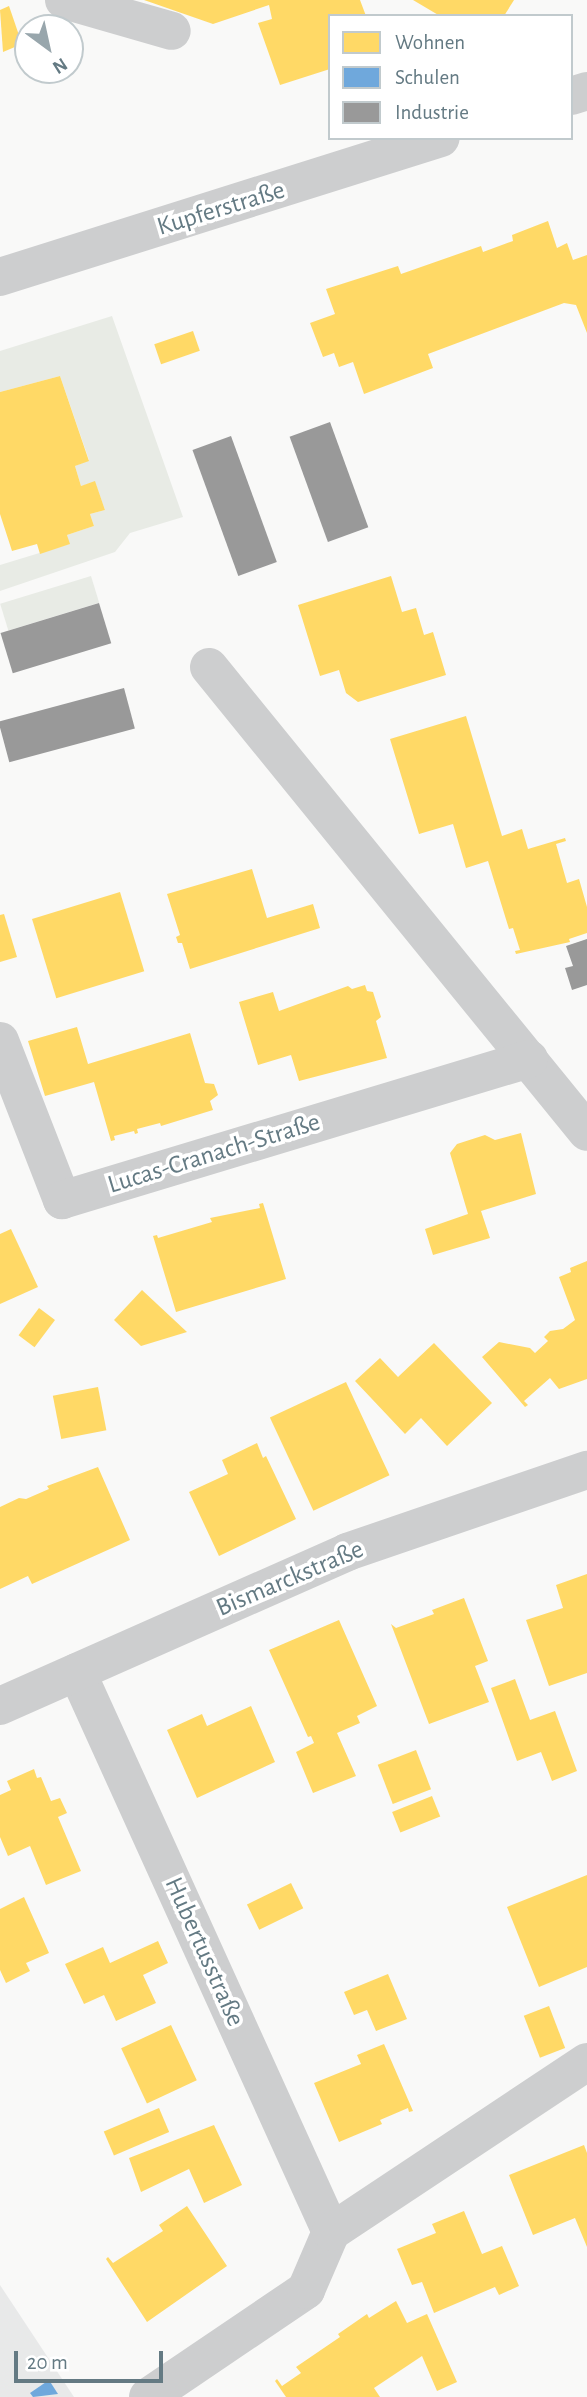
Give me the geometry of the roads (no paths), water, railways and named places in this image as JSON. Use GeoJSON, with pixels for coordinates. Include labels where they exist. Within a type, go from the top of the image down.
{"type":"FeatureCollection","features":[{"type":"Feature","properties":{"kind":"street"},"geometry":{"type":"LineString","coordinates":[[64,0],[173,31]]}},
{"type":"Feature","properties":{"kind":"street","name":"Kupferstraße"},"geometry":{"type":"LineString","coordinates":[[0,276],[435,140]]}},
{"type":"Feature","properties":{"kind":"street"},"geometry":{"type":"LineString","coordinates":[[209,667],[587,1132]]}},
{"type":"Feature","properties":{"kind":"street","name":"Lucas-Cranach-Straße"},"geometry":{"type":"LineString","coordinates":[[0,1041],[62,1200],[528,1059]]}},
{"type":"Feature","properties":{"kind":"street","name":"Bismarckstraße"},"geometry":{"type":"LineString","coordinates":[[0,1706],[347,1552],[587,1470]]}},
{"type":"Feature","properties":{"kind":"street","name":"Hubertusstraße"},"geometry":{"type":"LineString","coordinates":[[76,1672],[331,2232]]}},
{"type":"Feature","properties":{"kind":"street"},"geometry":{"type":"LineString","coordinates":[[148,2397],[306,2290],[331,2232],[587,2062]]}}]}
